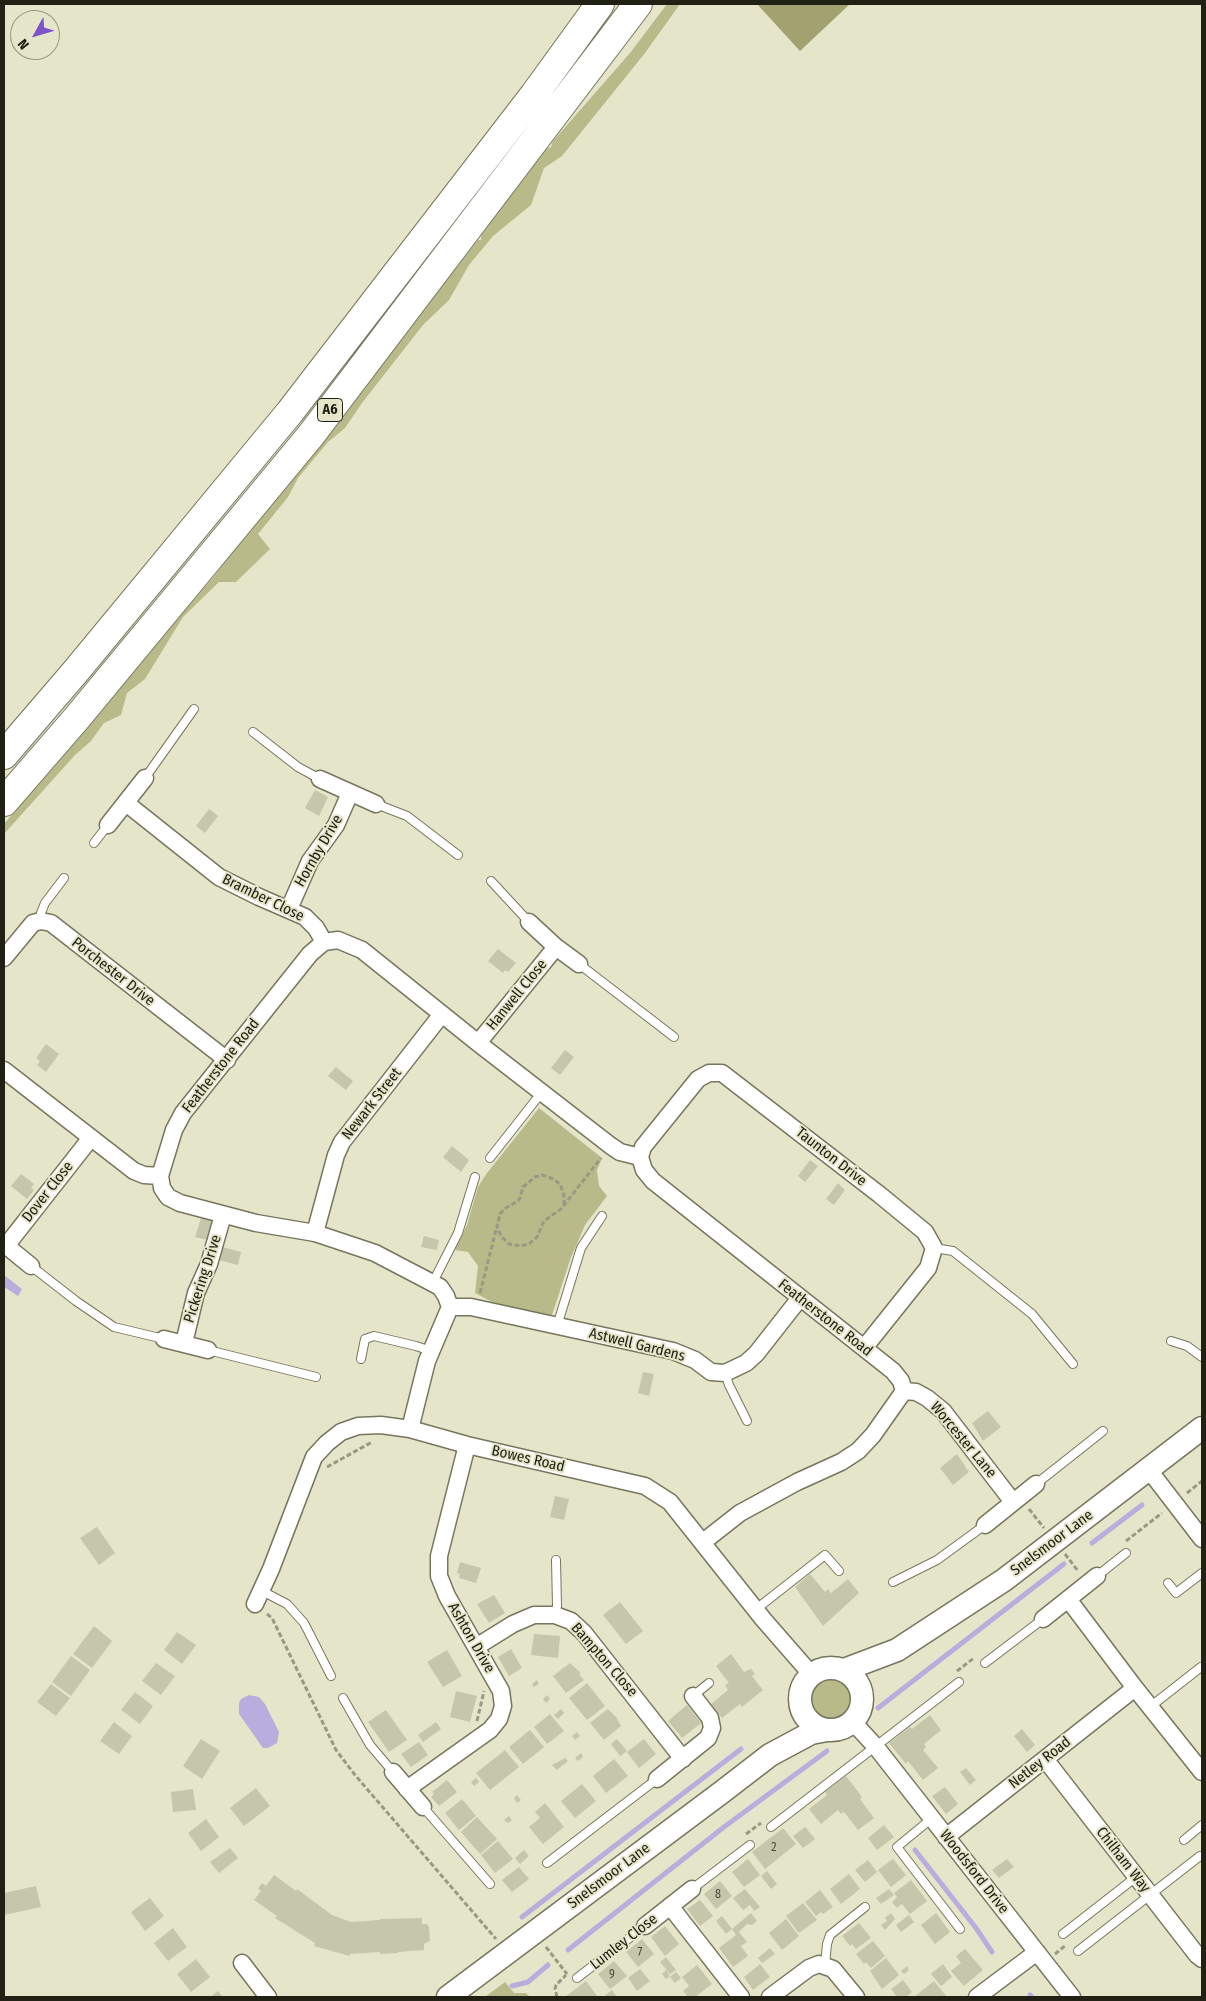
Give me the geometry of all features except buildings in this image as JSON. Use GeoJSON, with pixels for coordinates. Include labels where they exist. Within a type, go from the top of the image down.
{"type":"FeatureCollection","features":[{"type":"Feature","properties":{"kind":"highway","name":"A6"},"geometry":{"type":"LineString","coordinates":[[4,755],[82,664],[290,412],[534,95],[600,4]]}},
{"type":"Feature","properties":{"kind":"highway","name":"A6"},"geometry":{"type":"LineString","coordinates":[[4,802],[76,719],[311,435],[638,4]]}},
{"type":"Feature","properties":{"kind":"street"},"geometry":{"type":"LineString","coordinates":[[108,825],[145,778]]}},
{"type":"Feature","properties":{"kind":"street"},"geometry":{"type":"LineString","coordinates":[[320,779],[376,804]]}},
{"type":"Feature","properties":{"kind":"street","name":"Hornby Drive"},"geometry":{"type":"LineString","coordinates":[[289,909],[310,861],[336,825],[350,793]]}},
{"type":"Feature","properties":{"kind":"street","name":"Bramber Close"},"geometry":{"type":"LineString","coordinates":[[126,803],[219,877],[305,917],[316,928],[324,942]]}},
{"type":"Feature","properties":{"kind":"street"},"geometry":{"type":"LineString","coordinates":[[4,958],[27,929],[41,920]]}},
{"type":"Feature","properties":{"kind":"street","name":"Porchester Drive"},"geometry":{"type":"LineString","coordinates":[[41,920],[51,923],[227,1060]]}},
{"type":"Feature","properties":{"kind":"street","name":"Hanwell Close"},"geometry":{"type":"LineString","coordinates":[[529,922],[556,947],[579,964]]}},
{"type":"Feature","properties":{"kind":"street"},"geometry":{"type":"LineString","coordinates":[[324,942],[338,940],[362,950],[611,1146],[620,1152],[640,1157]]}},
{"type":"Feature","properties":{"kind":"street","name":"Featherstone Road"},"geometry":{"type":"LineString","coordinates":[[160,1176],[174,1130],[183,1113],[310,954],[324,942]]}},
{"type":"Feature","properties":{"kind":"street","name":"Hanwell Close"},"geometry":{"type":"LineString","coordinates":[[478,1043],[556,947]]}},
{"type":"Feature","properties":{"kind":"street","name":"Newark Street"},"geometry":{"type":"LineString","coordinates":[[316,1233],[336,1155],[342,1142],[442,1014]]}},
{"type":"Feature","properties":{"kind":"street"},"geometry":{"type":"LineString","coordinates":[[4,1070],[90,1139],[134,1171],[144,1175],[160,1176],[162,1188],[168,1197],[180,1203],[223,1215],[316,1233],[375,1253],[440,1287],[450,1307],[431,1352],[410,1429]]}},
{"type":"Feature","properties":{"kind":"street","name":"Taunton Drive"},"geometry":{"type":"LineString","coordinates":[[640,1157],[643,1147],[698,1079],[709,1073],[722,1073],[925,1232],[934,1248]]}},
{"type":"Feature","properties":{"kind":"street","name":"Dover Close"},"geometry":{"type":"LineString","coordinates":[[31,1266],[5,1245],[90,1139]]}},
{"type":"Feature","properties":{"kind":"street","name":"Featherstone Road"},"geometry":{"type":"LineString","coordinates":[[640,1157],[644,1170],[653,1181],[893,1371],[901,1381],[904,1391]]}},
{"type":"Feature","properties":{"kind":"street","name":"Pickering Drive"},"geometry":{"type":"LineString","coordinates":[[184,1343],[196,1294],[209,1264],[223,1215]]}},
{"type":"Feature","properties":{"kind":"street"},"geometry":{"type":"LineString","coordinates":[[864,1348],[928,1268],[934,1248]]}},
{"type":"Feature","properties":{"kind":"street"},"geometry":{"type":"LineString","coordinates":[[725,1373],[746,1363],[756,1354],[800,1298]]}},
{"type":"Feature","properties":{"kind":"street","name":"Astwell Gardens"},"geometry":{"type":"LineString","coordinates":[[450,1307],[471,1307],[673,1351],[695,1360],[711,1372],[725,1373]]}},
{"type":"Feature","properties":{"kind":"street","name":"Pickering Drive"},"geometry":{"type":"LineString","coordinates":[[164,1339],[208,1350]]}},
{"type":"Feature","properties":{"kind":"street"},"geometry":{"type":"LineString","coordinates":[[703,1542],[740,1513],[797,1482],[841,1462],[858,1451],[873,1435],[904,1391]]}},
{"type":"Feature","properties":{"kind":"street","name":"Worcester Lane"},"geometry":{"type":"LineString","coordinates":[[904,1391],[916,1392],[928,1398],[943,1411],[1013,1502]]}},
{"type":"Feature","properties":{"kind":"street","name":"Bowes Road"},"geometry":{"type":"LineString","coordinates":[[258,1597],[314,1457],[341,1432],[358,1426],[410,1429],[467,1445],[645,1486],[670,1502],[756,1610],[811,1674]]}},
{"type":"Feature","properties":{"kind":"street","name":"Snelsmoor Lane"},"geometry":{"type":"LineString","coordinates":[[844,1670],[897,1650],[1004,1580],[1202,1428]]}},
{"type":"Feature","properties":{"kind":"street","name":"Ashton Drive"},"geometry":{"type":"LineString","coordinates":[[407,1789],[494,1727],[502,1712],[501,1691],[447,1596],[439,1576],[439,1556],[467,1445]]}},
{"type":"Feature","properties":{"kind":"street"},"geometry":{"type":"LineString","coordinates":[[1149,1470],[1202,1539]]}},
{"type":"Feature","properties":{"kind":"street"},"geometry":{"type":"LineString","coordinates":[[985,1525],[1036,1484]]}},
{"type":"Feature","properties":{"kind":"street"},"geometry":{"type":"LineString","coordinates":[[1043,1619],[1097,1576]]}},
{"type":"Feature","properties":{"kind":"street"},"geometry":{"type":"LineString","coordinates":[[1068,1600],[1202,1772]]}},
{"type":"Feature","properties":{"kind":"street","name":"Bampton Close"},"geometry":{"type":"LineString","coordinates":[[476,1648],[513,1624],[534,1615],[555,1615],[571,1621],[584,1634],[683,1758]]}},
{"type":"Feature","properties":{"kind":"street","name":"Snelsmoor Lane"},"geometry":{"type":"LineString","coordinates":[[863,1699],[897,1650]]}},
{"type":"Feature","properties":{"kind":"street"},"geometry":{"type":"LineString","coordinates":[[827,1667],[844,1670],[858,1682],[862,1690],[863,1699],[858,1716],[853,1722],[845,1727],[827,1730],[817,1727],[809,1721],[803,1713],[800,1704],[802,1688],[811,1674],[827,1667]]}},
{"type":"Feature","properties":{"kind":"street","name":"Netley Road"},"geometry":{"type":"LineString","coordinates":[[946,1836],[1135,1688]]}},
{"type":"Feature","properties":{"kind":"street"},"geometry":{"type":"LineString","coordinates":[[657,1779],[708,1738],[712,1728],[710,1718],[693,1696]]}},
{"type":"Feature","properties":{"kind":"street","name":"Snelsmoor Lane"},"geometry":{"type":"LineString","coordinates":[[770,1755],[787,1732],[800,1704]]}},
{"type":"Feature","properties":{"kind":"street","name":"Woodsford Drive"},"geometry":{"type":"LineString","coordinates":[[853,1722],[876,1747],[1072,1997]]}},
{"type":"Feature","properties":{"kind":"street","name":"Snelsmoor Lane"},"geometry":{"type":"LineString","coordinates":[[448,1997],[770,1755],[811,1733],[827,1730]]}},
{"type":"Feature","properties":{"kind":"street","name":"Chilham Way"},"geometry":{"type":"LineString","coordinates":[[1045,1760],[1202,1959]]}},
{"type":"Feature","properties":{"kind":"street"},"geometry":{"type":"LineString","coordinates":[[393,1772],[423,1807]]}},
{"type":"Feature","properties":{"kind":"street","name":"Lumley Close"},"geometry":{"type":"LineString","coordinates":[[645,1926],[692,1889]]}},
{"type":"Feature","properties":{"kind":"street","name":"Lumley Close"},"geometry":{"type":"LineString","coordinates":[[670,1906],[741,1997]]}},
{"type":"Feature","properties":{"kind":"street"},"geometry":{"type":"LineString","coordinates":[[977,1997],[1037,1952]]}},
{"type":"Feature","properties":{"kind":"street"},"geometry":{"type":"LineString","coordinates":[[242,1963],[270,1995]]}},
{"type":"Feature","properties":{"kind":"street"},"geometry":{"type":"LineString","coordinates":[[770,1997],[809,1968],[819,1964],[833,1969],[856,1997]]}},
{"type":"Feature","properties":{"kind":"lane"},"geometry":{"type":"LineString","coordinates":[[145,778],[194,709]]}},
{"type":"Feature","properties":{"kind":"lane"},"geometry":{"type":"LineString","coordinates":[[253,732],[298,767],[320,779]]}},
{"type":"Feature","properties":{"kind":"lane"},"geometry":{"type":"LineString","coordinates":[[376,804],[407,816],[458,856]]}},
{"type":"Feature","properties":{"kind":"lane"},"geometry":{"type":"LineString","coordinates":[[94,843],[108,825]]}},
{"type":"Feature","properties":{"kind":"lane"},"geometry":{"type":"LineString","coordinates":[[41,920],[41,913],[45,903],[64,878]]}},
{"type":"Feature","properties":{"kind":"lane"},"geometry":{"type":"LineString","coordinates":[[491,881],[529,922]]}},
{"type":"Feature","properties":{"kind":"lane"},"geometry":{"type":"LineString","coordinates":[[579,964],[674,1037]]}},
{"type":"Feature","properties":{"kind":"lane"},"geometry":{"type":"LineString","coordinates":[[490,1158],[542,1092]]}},
{"type":"Feature","properties":{"kind":"lane"},"geometry":{"type":"LineString","coordinates":[[432,1282],[458,1233],[475,1177]]}},
{"type":"Feature","properties":{"kind":"lane"},"geometry":{"type":"LineString","coordinates":[[557,1326],[581,1248],[602,1216]]}},
{"type":"Feature","properties":{"kind":"lane"},"geometry":{"type":"LineString","coordinates":[[934,1248],[954,1251],[1032,1314],[1073,1364]]}},
{"type":"Feature","properties":{"kind":"lane"},"geometry":{"type":"LineString","coordinates":[[31,1266],[76,1301],[114,1327],[164,1339]]}},
{"type":"Feature","properties":{"kind":"lane"},"geometry":{"type":"LineString","coordinates":[[361,1359],[365,1339],[374,1336],[416,1346],[431,1352]]}},
{"type":"Feature","properties":{"kind":"lane"},"geometry":{"type":"LineString","coordinates":[[1171,1341],[1188,1346],[1202,1357]]}},
{"type":"Feature","properties":{"kind":"lane"},"geometry":{"type":"LineString","coordinates":[[208,1350],[316,1378]]}},
{"type":"Feature","properties":{"kind":"lane"},"geometry":{"type":"LineString","coordinates":[[725,1373],[747,1421]]}},
{"type":"Feature","properties":{"kind":"lane"},"geometry":{"type":"LineString","coordinates":[[1036,1484],[1103,1431]]}},
{"type":"Feature","properties":{"kind":"lane"},"geometry":{"type":"LineString","coordinates":[[893,1582],[936,1560],[985,1525]]}},
{"type":"Feature","properties":{"kind":"lane"},"geometry":{"type":"LineString","coordinates":[[1097,1576],[1126,1553]]}},
{"type":"Feature","properties":{"kind":"lane"},"geometry":{"type":"LineString","coordinates":[[756,1610],[826,1555],[839,1571]]}},
{"type":"Feature","properties":{"kind":"lane"},"geometry":{"type":"LineString","coordinates":[[555,1615],[557,1606],[556,1560]]}},
{"type":"Feature","properties":{"kind":"lane"},"geometry":{"type":"LineString","coordinates":[[1168,1583],[1176,1593],[1202,1573]]}},
{"type":"Feature","properties":{"kind":"lane"},"geometry":{"type":"LineString","coordinates":[[258,1597],[287,1604],[304,1623],[331,1676]]}},
{"type":"Feature","properties":{"kind":"lane"},"geometry":{"type":"LineString","coordinates":[[985,1663],[1043,1619]]}},
{"type":"Feature","properties":{"kind":"lane"},"geometry":{"type":"LineString","coordinates":[[1150,1707],[1201,1666]]}},
{"type":"Feature","properties":{"kind":"lane"},"geometry":{"type":"LineString","coordinates":[[771,1827],[958,1682]]}},
{"type":"Feature","properties":{"kind":"lane"},"geometry":{"type":"LineString","coordinates":[[693,1696],[708,1683]]}},
{"type":"Feature","properties":{"kind":"lane"},"geometry":{"type":"LineString","coordinates":[[343,1698],[370,1745],[393,1772]]}},
{"type":"Feature","properties":{"kind":"lane"},"geometry":{"type":"LineString","coordinates":[[547,1863],[657,1779]]}},
{"type":"Feature","properties":{"kind":"lane"},"geometry":{"type":"LineString","coordinates":[[423,1807],[490,1884]]}},
{"type":"Feature","properties":{"kind":"lane"},"geometry":{"type":"LineString","coordinates":[[931,1818],[897,1847],[960,1929]]}},
{"type":"Feature","properties":{"kind":"lane"},"geometry":{"type":"LineString","coordinates":[[1184,1840],[1202,1825]]}},
{"type":"Feature","properties":{"kind":"lane","name":"Lumley Close"},"geometry":{"type":"LineString","coordinates":[[692,1889],[750,1845]]}},
{"type":"Feature","properties":{"kind":"lane"},"geometry":{"type":"LineString","coordinates":[[1078,1951],[1200,1856]]}},
{"type":"Feature","properties":{"kind":"lane"},"geometry":{"type":"LineString","coordinates":[[1063,1934],[1136,1877]]}},
{"type":"Feature","properties":{"kind":"lane"},"geometry":{"type":"LineString","coordinates":[[825,1965],[830,1935],[865,1907]]}},
{"type":"Feature","properties":{"kind":"lane","name":"Lumley Close"},"geometry":{"type":"LineString","coordinates":[[577,1978],[645,1926]]}},
{"type":"Feature","properties":{"kind":"path"},"geometry":{"type":"LineString","coordinates":[[497,1226],[501,1236],[509,1244],[521,1246],[529,1244],[537,1238],[544,1221],[564,1206],[611,1146]]}},
{"type":"Feature","properties":{"kind":"path"},"geometry":{"type":"LineString","coordinates":[[479,1297],[500,1214],[504,1209],[518,1201],[523,1187],[535,1177],[542,1175],[551,1178],[560,1184],[564,1196],[564,1206]]}},
{"type":"Feature","properties":{"kind":"path"},"geometry":{"type":"LineString","coordinates":[[303,1484],[321,1477],[327,1467],[375,1440],[390,1427]]}},
{"type":"Feature","properties":{"kind":"path"},"geometry":{"type":"LineString","coordinates":[[258,1597],[272,1618],[336,1750],[355,1775],[500,1944]]}},
{"type":"Feature","properties":{"kind":"path"},"geometry":{"type":"LineString","coordinates":[[471,1744],[489,1670]]}},
{"type":"Feature","properties":{"kind":"path"},"geometry":{"type":"LineString","coordinates":[[543,1944],[566,1974],[556,1985],[557,1997]]}},
{"type":"Feature","properties":{"kind":"green space"},"geometry":{"type":"Polygon","coordinates":[[[667,4],[680,4],[645,53],[562,156],[544,168],[531,205],[493,236],[469,265],[449,300],[423,325],[362,403],[345,428],[328,442],[298,478],[288,497],[258,534],[270,549],[236,582],[219,582],[183,617],[145,679],[127,693],[121,715],[104,723],[91,741],[75,755],[4,834],[4,824],[215,575],[478,240],[481,240],[481,235],[546,149],[551,147],[553,141],[630,53],[667,4]]]}},
{"type":"Feature","properties":{"kind":"green space"},"geometry":{"type":"Polygon","coordinates":[[[757,4],[850,4],[800,51],[757,4]]]}},
{"type":"Feature","properties":{"kind":"green space"},"geometry":{"type":"Polygon","coordinates":[[[539,1108],[602,1158],[597,1170],[599,1186],[607,1196],[585,1225],[570,1260],[551,1318],[492,1302],[475,1293],[478,1266],[468,1252],[455,1250],[467,1225],[478,1187],[539,1108]]]}},
{"type":"Feature","properties":{"kind":"green space"},"geometry":{"type":"Polygon","coordinates":[[[832,1677],[847,1683],[853,1698],[847,1713],[832,1719],[817,1713],[811,1698],[817,1683],[832,1677]]]}},
{"type":"Feature","properties":{"kind":"green space"},"geometry":{"type":"Polygon","coordinates":[[[505,1982],[514,1993],[526,1993],[530,1997],[485,1997],[505,1982]]]}},
{"type":"Feature","properties":{"kind":"shaded area"},"geometry":{"type":"Polygon","coordinates":[[[4,1275],[22,1289],[18,1296],[4,1287],[4,1275]]]}},
{"type":"Feature","properties":{"kind":"shaded area"},"geometry":{"type":"Polygon","coordinates":[[[249,1695],[259,1697],[265,1704],[279,1732],[277,1743],[268,1748],[263,1748],[239,1714],[241,1699],[249,1695]]]}},
{"type":"Feature","properties":{"kind":"waterway"},"geometry":{"type":"LineString","coordinates":[[1092,1543],[1142,1505]]}},
{"type":"Feature","properties":{"kind":"waterway"},"geometry":{"type":"LineString","coordinates":[[878,1708],[1064,1564]]}},
{"type":"Feature","properties":{"kind":"waterway"},"geometry":{"type":"LineString","coordinates":[[522,1917],[741,1749]]}},
{"type":"Feature","properties":{"kind":"waterway"},"geometry":{"type":"LineString","coordinates":[[568,1950],[724,1827],[827,1751]]}},
{"type":"Feature","properties":{"kind":"waterway"},"geometry":{"type":"LineString","coordinates":[[915,1850],[976,1928],[992,1952]]}},
{"type":"Feature","properties":{"kind":"waterway"},"geometry":{"type":"LineString","coordinates":[[512,1986],[528,1982],[548,1965]]}}]}
